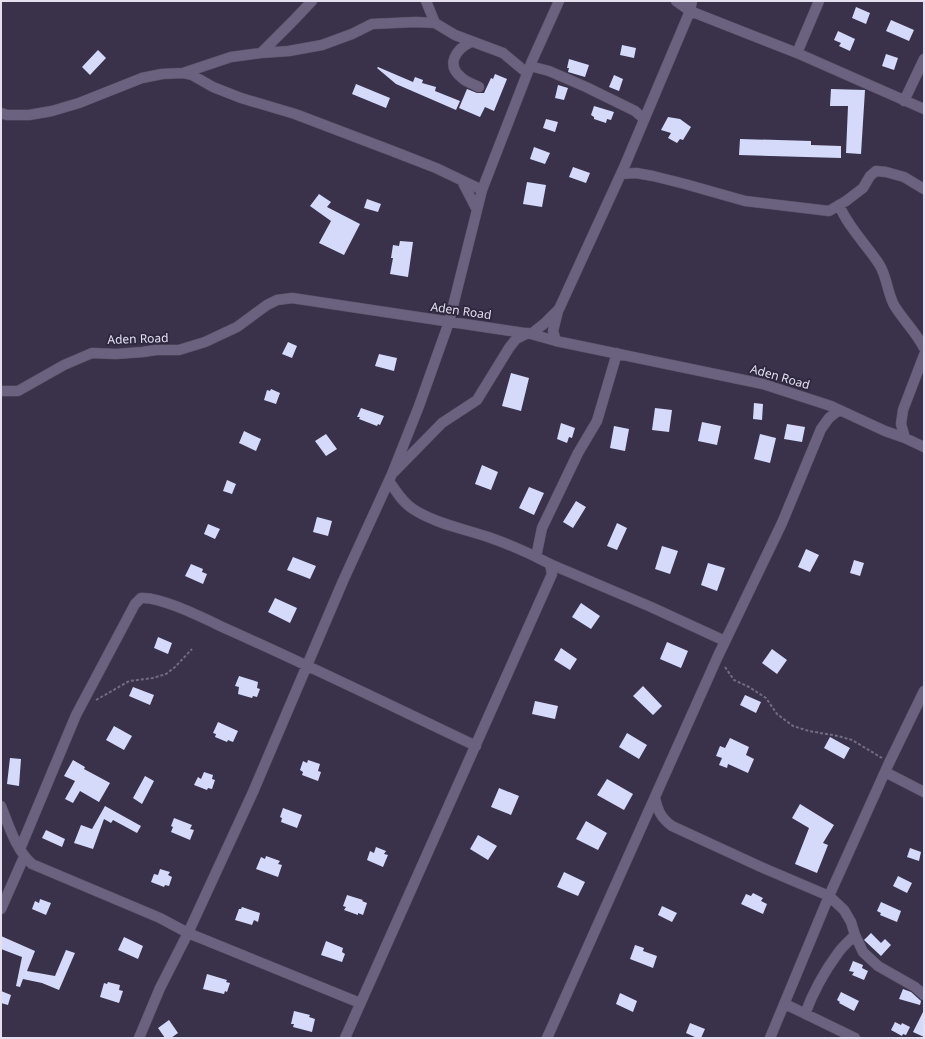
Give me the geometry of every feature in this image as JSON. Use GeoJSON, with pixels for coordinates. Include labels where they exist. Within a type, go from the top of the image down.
{"type":"FeatureCollection","features":[{"type":"Feature","properties":{"kind":"street"},"geometry":{"type":"LineString","coordinates":[[261,53],[312,1]]}},
{"type":"Feature","properties":{"kind":"street"},"geometry":{"type":"LineString","coordinates":[[426,1],[435,23]]}},
{"type":"Feature","properties":{"kind":"street"},"geometry":{"type":"LineString","coordinates":[[139,1038],[160,988],[188,933],[252,792],[306,665],[391,477],[419,406],[449,322],[482,190],[528,70],[559,1]]}},
{"type":"Feature","properties":{"kind":"street"},"geometry":{"type":"LineString","coordinates":[[676,1],[691,6],[924,109]]}},
{"type":"Feature","properties":{"kind":"street"},"geometry":{"type":"LineString","coordinates":[[797,53],[819,1]]}},
{"type":"Feature","properties":{"kind":"street"},"geometry":{"type":"LineString","coordinates":[[556,341],[553,331],[558,309],[621,174],[691,6]]}},
{"type":"Feature","properties":{"kind":"street"},"geometry":{"type":"LineString","coordinates":[[1,113],[8,115],[29,115],[52,111],[79,103],[142,78],[162,74],[183,73],[231,58],[261,53],[289,51],[322,45],[352,34],[372,24],[416,22],[435,23],[455,35],[503,53],[528,70],[549,70],[635,111],[644,119]]}},
{"type":"Feature","properties":{"kind":"street"},"geometry":{"type":"LineString","coordinates":[[471,42],[458,50],[454,57],[454,63],[456,72],[462,78],[479,87]]}},
{"type":"Feature","properties":{"kind":"street"},"geometry":{"type":"LineString","coordinates":[[904,101],[924,59]]}},
{"type":"Feature","properties":{"kind":"street"},"geometry":{"type":"LineString","coordinates":[[183,73],[192,75],[220,90],[295,114],[436,168],[482,190]]}},
{"type":"Feature","properties":{"kind":"street"},"geometry":{"type":"LineString","coordinates":[[621,174],[636,173],[653,176],[745,201],[829,211],[863,188],[870,176],[876,171],[904,177],[924,189]]}},
{"type":"Feature","properties":{"kind":"street"},"geometry":{"type":"LineString","coordinates":[[462,181],[477,210]]}},
{"type":"Feature","properties":{"kind":"street"},"geometry":{"type":"LineString","coordinates":[[839,205],[844,218],[873,254],[882,268],[893,303],[919,338],[924,348]]}},
{"type":"Feature","properties":{"kind":"street","name":"Aden Road"},"geometry":{"type":"LineString","coordinates":[[1,391],[18,391],[64,365],[92,353],[116,354],[156,350],[179,350],[205,342],[237,327],[267,305],[277,300],[292,298],[529,333],[556,341],[763,384],[839,410],[924,447]]}},
{"type":"Feature","properties":{"kind":"street"},"geometry":{"type":"LineString","coordinates":[[391,477],[442,423],[477,400],[516,339],[545,323],[558,309]]}},
{"type":"Feature","properties":{"kind":"street"},"geometry":{"type":"LineString","coordinates":[[536,557],[542,528],[578,453],[597,421],[617,353]]}},
{"type":"Feature","properties":{"kind":"street"},"geometry":{"type":"LineString","coordinates":[[905,438],[901,424],[903,410],[924,355]]}},
{"type":"Feature","properties":{"kind":"street"},"geometry":{"type":"LineString","coordinates":[[548,1038],[718,656],[782,523],[821,430],[829,418],[839,410]]}},
{"type":"Feature","properties":{"kind":"street"},"geometry":{"type":"LineString","coordinates":[[391,477],[400,497],[412,509],[435,520],[491,538],[536,557],[651,607],[725,642]]}},
{"type":"Feature","properties":{"kind":"street"},"geometry":{"type":"LineString","coordinates":[[345,1038],[552,574],[550,564]]}},
{"type":"Feature","properties":{"kind":"street"},"geometry":{"type":"LineString","coordinates":[[1,909],[76,715],[138,600],[141,598],[151,599],[180,608],[306,665],[476,746]]}},
{"type":"Feature","properties":{"kind":"street"},"geometry":{"type":"LineString","coordinates":[[770,1038],[829,896],[924,691]]}},
{"type":"Feature","properties":{"kind":"street"},"geometry":{"type":"LineString","coordinates":[[887,768],[924,792]]}},
{"type":"Feature","properties":{"kind":"street"},"geometry":{"type":"LineString","coordinates":[[654,798],[664,820],[672,826],[761,867],[829,896],[844,910],[851,922],[863,952],[878,966],[915,987],[924,995]]}},
{"type":"Feature","properties":{"kind":"street"},"geometry":{"type":"LineString","coordinates":[[1,806],[22,853],[32,864],[160,918],[188,933],[360,1003]]}},
{"type":"Feature","properties":{"kind":"street"},"geometry":{"type":"LineString","coordinates":[[806,1014],[813,992],[838,952],[855,935]]}},
{"type":"Feature","properties":{"kind":"street"},"geometry":{"type":"LineString","coordinates":[[785,1004],[855,1038]]}},
{"type":"Feature","properties":{"kind":"path"},"geometry":{"type":"LineString","coordinates":[[95,701],[130,681],[154,678],[166,674],[192,649]]}},
{"type":"Feature","properties":{"kind":"path"},"geometry":{"type":"LineString","coordinates":[[718,656],[728,674],[734,680],[749,687],[766,698],[776,714],[793,726],[852,740],[887,768]]}},
{"type":"Feature","properties":{"kind":"building"},"geometry":{"type":"Polygon","coordinates":[[[856,7],[870,13],[866,24],[852,18],[856,7]]]}},
{"type":"Feature","properties":{"kind":"building"},"geometry":{"type":"Polygon","coordinates":[[[891,20],[914,30],[909,41],[886,31],[891,20]]]}},
{"type":"Feature","properties":{"kind":"building"},"geometry":{"type":"Polygon","coordinates":[[[838,31],[855,39],[850,51],[839,46],[841,43],[834,40],[838,31]]]}},
{"type":"Feature","properties":{"kind":"building"},"geometry":{"type":"Polygon","coordinates":[[[622,45],[636,48],[634,58],[620,55],[622,45]]]}},
{"type":"Feature","properties":{"kind":"building"},"geometry":{"type":"Polygon","coordinates":[[[98,50],[106,58],[90,75],[82,67],[98,50]]]}},
{"type":"Feature","properties":{"kind":"building"},"geometry":{"type":"Polygon","coordinates":[[[886,54],[898,58],[894,70],[882,66],[886,54]]]}},
{"type":"Feature","properties":{"kind":"building"},"geometry":{"type":"Polygon","coordinates":[[[569,59],[589,65],[585,77],[568,72],[569,68],[567,68],[569,59]]]}},
{"type":"Feature","properties":{"kind":"building"},"geometry":{"type":"Polygon","coordinates":[[[378,67],[413,82],[415,77],[423,80],[422,83],[436,87],[435,91],[460,101],[456,110],[396,84],[377,68],[378,67]]]}},
{"type":"Feature","properties":{"kind":"building"},"geometry":{"type":"Polygon","coordinates":[[[495,74],[507,79],[494,111],[485,107],[480,117],[459,108],[467,89],[477,93],[484,93],[491,78],[493,79],[495,74]]]}},
{"type":"Feature","properties":{"kind":"building"},"geometry":{"type":"Polygon","coordinates":[[[614,75],[623,79],[619,91],[609,87],[614,75]]]}},
{"type":"Feature","properties":{"kind":"building"},"geometry":{"type":"Polygon","coordinates":[[[356,84],[390,98],[386,108],[352,94],[356,84]]]}},
{"type":"Feature","properties":{"kind":"building"},"geometry":{"type":"Polygon","coordinates":[[[558,85],[568,88],[564,100],[555,98],[558,85]]]}},
{"type":"Feature","properties":{"kind":"building"},"geometry":{"type":"Polygon","coordinates":[[[831,89],[865,90],[861,154],[846,153],[848,106],[830,106],[831,89]]]}},
{"type":"Feature","properties":{"kind":"building"},"geometry":{"type":"Polygon","coordinates":[[[594,106],[614,112],[611,120],[607,119],[606,123],[594,119],[591,115],[594,106]]]}},
{"type":"Feature","properties":{"kind":"building"},"geometry":{"type":"Polygon","coordinates":[[[668,117],[680,119],[691,127],[683,140],[680,139],[677,143],[668,138],[671,133],[661,130],[668,117]]]}},
{"type":"Feature","properties":{"kind":"building"},"geometry":{"type":"Polygon","coordinates":[[[546,119],[558,122],[555,132],[543,128],[546,119]]]}},
{"type":"Feature","properties":{"kind":"building"},"geometry":{"type":"Polygon","coordinates":[[[740,139],[811,141],[811,145],[841,146],[841,158],[739,155],[740,139]]]}},
{"type":"Feature","properties":{"kind":"building"},"geometry":{"type":"Polygon","coordinates":[[[534,147],[550,153],[545,164],[530,159],[534,147]]]}},
{"type":"Feature","properties":{"kind":"building"},"geometry":{"type":"Polygon","coordinates":[[[573,167],[590,173],[586,183],[569,177],[573,167]]]}},
{"type":"Feature","properties":{"kind":"building"},"geometry":{"type":"Polygon","coordinates":[[[527,182],[546,185],[542,207],[523,204],[527,182]]]}},
{"type":"Feature","properties":{"kind":"building"},"geometry":{"type":"Polygon","coordinates":[[[319,194],[331,202],[327,207],[360,224],[344,255],[319,243],[331,221],[310,206],[319,194]]]}},
{"type":"Feature","properties":{"kind":"building"},"geometry":{"type":"Polygon","coordinates":[[[367,199],[381,204],[378,212],[364,208],[367,199]]]}},
{"type":"Feature","properties":{"kind":"building"},"geometry":{"type":"Polygon","coordinates":[[[400,241],[413,242],[408,277],[390,274],[393,258],[391,258],[393,245],[399,246],[400,241]]]}},
{"type":"Feature","properties":{"kind":"building"},"geometry":{"type":"Polygon","coordinates":[[[288,342],[297,346],[292,358],[282,354],[288,342]]]}},
{"type":"Feature","properties":{"kind":"building"},"geometry":{"type":"Polygon","coordinates":[[[379,354],[397,358],[394,371],[375,366],[379,354]]]}},
{"type":"Feature","properties":{"kind":"building"},"geometry":{"type":"Polygon","coordinates":[[[511,373],[529,378],[521,411],[502,406],[511,373]]]}},
{"type":"Feature","properties":{"kind":"building"},"geometry":{"type":"Polygon","coordinates":[[[271,389],[280,393],[276,404],[264,400],[267,390],[270,391],[271,389]]]}},
{"type":"Feature","properties":{"kind":"building"},"geometry":{"type":"Polygon","coordinates":[[[754,403],[763,404],[762,420],[753,419],[754,403]]]}},
{"type":"Feature","properties":{"kind":"building"},"geometry":{"type":"Polygon","coordinates":[[[361,408],[384,416],[380,425],[378,424],[377,426],[359,419],[360,417],[357,417],[361,408]]]}},
{"type":"Feature","properties":{"kind":"building"},"geometry":{"type":"Polygon","coordinates":[[[655,408],[672,410],[669,432],[652,430],[655,408]]]}},
{"type":"Feature","properties":{"kind":"building"},"geometry":{"type":"Polygon","coordinates":[[[702,422],[721,426],[717,445],[698,441],[702,422]]]}},
{"type":"Feature","properties":{"kind":"building"},"geometry":{"type":"Polygon","coordinates":[[[561,423],[575,428],[572,438],[569,437],[567,443],[557,439],[561,423]]]}},
{"type":"Feature","properties":{"kind":"building"},"geometry":{"type":"Polygon","coordinates":[[[787,424],[805,427],[802,442],[784,439],[787,424]]]}},
{"type":"Feature","properties":{"kind":"building"},"geometry":{"type":"Polygon","coordinates":[[[614,426],[629,429],[625,451],[610,448],[614,426]]]}},
{"type":"Feature","properties":{"kind":"building"},"geometry":{"type":"Polygon","coordinates":[[[244,431],[261,439],[256,451],[239,443],[244,431]]]}},
{"type":"Feature","properties":{"kind":"building"},"geometry":{"type":"Polygon","coordinates":[[[326,434],[337,449],[326,456],[315,441],[326,434]]]}},
{"type":"Feature","properties":{"kind":"building"},"geometry":{"type":"Polygon","coordinates":[[[760,434],[776,438],[770,463],[754,459],[760,434]]]}},
{"type":"Feature","properties":{"kind":"building"},"geometry":{"type":"Polygon","coordinates":[[[482,465],[498,472],[491,490],[475,484],[482,465]]]}},
{"type":"Feature","properties":{"kind":"building"},"geometry":{"type":"Polygon","coordinates":[[[227,480],[236,484],[232,494],[223,491],[227,480]]]}},
{"type":"Feature","properties":{"kind":"building"},"geometry":{"type":"Polygon","coordinates":[[[529,487],[544,493],[534,515],[519,508],[529,487]]]}},
{"type":"Feature","properties":{"kind":"building"},"geometry":{"type":"Polygon","coordinates":[[[576,501],[586,507],[573,528],[563,522],[576,501]]]}},
{"type":"Feature","properties":{"kind":"building"},"geometry":{"type":"Polygon","coordinates":[[[317,517],[332,521],[328,536],[313,532],[317,517]]]}},
{"type":"Feature","properties":{"kind":"building"},"geometry":{"type":"Polygon","coordinates":[[[617,523],[627,528],[617,550],[607,546],[617,523]]]}},
{"type":"Feature","properties":{"kind":"building"},"geometry":{"type":"Polygon","coordinates":[[[208,524],[220,529],[215,539],[204,534],[208,524]]]}},
{"type":"Feature","properties":{"kind":"building"},"geometry":{"type":"Polygon","coordinates":[[[662,546],[678,551],[670,574],[655,569],[662,546]]]}},
{"type":"Feature","properties":{"kind":"building"},"geometry":{"type":"Polygon","coordinates":[[[806,549],[819,555],[810,572],[798,567],[806,549]]]}},
{"type":"Feature","properties":{"kind":"building"},"geometry":{"type":"Polygon","coordinates":[[[293,557],[316,566],[310,579],[287,570],[293,557]]]}},
{"type":"Feature","properties":{"kind":"building"},"geometry":{"type":"Polygon","coordinates":[[[854,560],[864,563],[860,576],[850,573],[854,560]]]}},
{"type":"Feature","properties":{"kind":"building"},"geometry":{"type":"Polygon","coordinates":[[[708,563],[725,568],[717,591],[701,585],[708,563]]]}},
{"type":"Feature","properties":{"kind":"building"},"geometry":{"type":"Polygon","coordinates":[[[191,564],[203,569],[202,572],[207,574],[203,584],[185,576],[191,564]]]}},
{"type":"Feature","properties":{"kind":"building"},"geometry":{"type":"Polygon","coordinates":[[[275,598],[297,608],[290,623],[268,612],[275,598]]]}},
{"type":"Feature","properties":{"kind":"building"},"geometry":{"type":"Polygon","coordinates":[[[581,603],[600,616],[591,629],[572,617],[581,603]]]}},
{"type":"Feature","properties":{"kind":"building"},"geometry":{"type":"Polygon","coordinates":[[[158,637],[172,643],[168,654],[154,648],[158,637]]]}},
{"type":"Feature","properties":{"kind":"building"},"geometry":{"type":"Polygon","coordinates":[[[667,642],[688,651],[681,668],[660,659],[667,642]]]}},
{"type":"Feature","properties":{"kind":"building"},"geometry":{"type":"Polygon","coordinates":[[[561,648],[577,659],[570,670],[554,660],[561,648]]]}},
{"type":"Feature","properties":{"kind":"building"},"geometry":{"type":"Polygon","coordinates":[[[772,649],[787,660],[777,674],[762,663],[772,649]]]}},
{"type":"Feature","properties":{"kind":"building"},"geometry":{"type":"Polygon","coordinates":[[[239,676],[258,682],[257,688],[260,689],[257,697],[253,696],[252,698],[238,694],[239,687],[235,686],[239,676]]]}},
{"type":"Feature","properties":{"kind":"building"},"geometry":{"type":"Polygon","coordinates":[[[643,686],[662,706],[653,715],[633,696],[643,686]]]}},
{"type":"Feature","properties":{"kind":"building"},"geometry":{"type":"Polygon","coordinates":[[[133,687],[154,695],[150,705],[129,696],[133,687]]]}},
{"type":"Feature","properties":{"kind":"building"},"geometry":{"type":"Polygon","coordinates":[[[745,695],[761,702],[756,713],[740,705],[745,695]]]}},
{"type":"Feature","properties":{"kind":"building"},"geometry":{"type":"Polygon","coordinates":[[[535,701],[558,706],[555,719],[532,714],[535,701]]]}},
{"type":"Feature","properties":{"kind":"building"},"geometry":{"type":"Polygon","coordinates":[[[218,722],[238,731],[233,742],[228,740],[227,742],[215,737],[216,734],[213,733],[218,722]]]}},
{"type":"Feature","properties":{"kind":"building"},"geometry":{"type":"Polygon","coordinates":[[[114,726],[132,736],[124,750],[106,740],[114,726]]]}},
{"type":"Feature","properties":{"kind":"building"},"geometry":{"type":"Polygon","coordinates":[[[627,733],[647,745],[639,759],[619,747],[627,733]]]}},
{"type":"Feature","properties":{"kind":"building"},"geometry":{"type":"Polygon","coordinates":[[[830,737],[850,748],[844,759],[824,748],[830,737]]]}},
{"type":"Feature","properties":{"kind":"building"},"geometry":{"type":"Polygon","coordinates":[[[730,738],[749,747],[746,755],[754,759],[748,773],[728,764],[727,768],[719,765],[722,758],[716,756],[720,746],[725,748],[730,738]]]}},
{"type":"Feature","properties":{"kind":"building"},"geometry":{"type":"Polygon","coordinates":[[[10,758],[21,759],[19,786],[7,784],[10,758]]]}},
{"type":"Feature","properties":{"kind":"building"},"geometry":{"type":"Polygon","coordinates":[[[73,760],[85,767],[84,769],[110,783],[99,802],[80,791],[73,803],[65,799],[75,781],[64,776],[73,760]]]}},
{"type":"Feature","properties":{"kind":"building"},"geometry":{"type":"Polygon","coordinates":[[[308,760],[320,764],[318,771],[321,772],[318,781],[302,775],[303,772],[300,770],[303,761],[307,763],[308,760]]]}},
{"type":"Feature","properties":{"kind":"building"},"geometry":{"type":"Polygon","coordinates":[[[204,772],[213,775],[212,779],[215,780],[212,789],[208,788],[207,790],[194,785],[198,777],[201,779],[204,772]]]}},
{"type":"Feature","properties":{"kind":"building"},"geometry":{"type":"Polygon","coordinates":[[[145,776],[154,781],[142,804],[133,798],[145,776]]]}},
{"type":"Feature","properties":{"kind":"building"},"geometry":{"type":"Polygon","coordinates":[[[607,779],[633,794],[624,810],[597,795],[607,779]]]}},
{"type":"Feature","properties":{"kind":"building"},"geometry":{"type":"Polygon","coordinates":[[[499,788],[519,796],[511,815],[491,807],[499,788]]]}},
{"type":"Feature","properties":{"kind":"building"},"geometry":{"type":"Polygon","coordinates":[[[800,804],[834,825],[823,843],[828,845],[817,873],[795,864],[809,828],[792,818],[800,804]]]}},
{"type":"Feature","properties":{"kind":"building"},"geometry":{"type":"Polygon","coordinates":[[[105,806],[141,826],[137,833],[113,820],[111,823],[104,819],[93,849],[74,843],[81,825],[92,829],[105,806]]]}},
{"type":"Feature","properties":{"kind":"building"},"geometry":{"type":"Polygon","coordinates":[[[283,808],[302,815],[297,828],[281,822],[282,818],[280,817],[283,808]]]}},
{"type":"Feature","properties":{"kind":"building"},"geometry":{"type":"Polygon","coordinates":[[[174,818],[192,825],[190,829],[194,830],[190,840],[171,832],[173,827],[171,826],[174,818]]]}},
{"type":"Feature","properties":{"kind":"building"},"geometry":{"type":"Polygon","coordinates":[[[586,821],[607,833],[598,850],[576,839],[586,821]]]}},
{"type":"Feature","properties":{"kind":"building"},"geometry":{"type":"Polygon","coordinates":[[[46,830],[65,839],[62,847],[42,838],[46,830]]]}},
{"type":"Feature","properties":{"kind":"building"},"geometry":{"type":"Polygon","coordinates":[[[478,835],[497,846],[488,860],[470,849],[478,835]]]}},
{"type":"Feature","properties":{"kind":"building"},"geometry":{"type":"Polygon","coordinates":[[[376,847],[386,851],[384,854],[388,855],[383,867],[367,860],[370,851],[374,853],[376,847]]]}},
{"type":"Feature","properties":{"kind":"building"},"geometry":{"type":"Polygon","coordinates":[[[910,848],[921,852],[919,861],[907,857],[910,848]]]}},
{"type":"Feature","properties":{"kind":"building"},"geometry":{"type":"Polygon","coordinates":[[[266,856],[280,861],[278,864],[282,865],[278,877],[256,869],[261,857],[265,859],[266,856]]]}},
{"type":"Feature","properties":{"kind":"building"},"geometry":{"type":"Polygon","coordinates":[[[160,869],[170,872],[168,875],[172,877],[169,886],[165,885],[164,887],[151,882],[154,874],[158,875],[160,869]]]}},
{"type":"Feature","properties":{"kind":"building"},"geometry":{"type":"Polygon","coordinates":[[[564,872],[585,882],[578,896],[557,887],[564,872]]]}},
{"type":"Feature","properties":{"kind":"building"},"geometry":{"type":"Polygon","coordinates":[[[898,876],[912,883],[907,893],[893,886],[898,876]]]}},
{"type":"Feature","properties":{"kind":"building"},"geometry":{"type":"Polygon","coordinates":[[[753,893],[763,898],[761,901],[767,904],[763,914],[741,904],[746,894],[751,896],[753,893]]]}},
{"type":"Feature","properties":{"kind":"building"},"geometry":{"type":"Polygon","coordinates":[[[347,895],[363,900],[362,901],[367,903],[363,915],[358,913],[358,915],[344,910],[346,907],[343,906],[347,895]]]}},
{"type":"Feature","properties":{"kind":"building"},"geometry":{"type":"Polygon","coordinates":[[[40,899],[51,903],[46,915],[32,909],[35,901],[39,903],[40,899]]]}},
{"type":"Feature","properties":{"kind":"building"},"geometry":{"type":"Polygon","coordinates":[[[881,902],[901,911],[897,922],[880,915],[881,913],[877,911],[881,902]]]}},
{"type":"Feature","properties":{"kind":"building"},"geometry":{"type":"Polygon","coordinates":[[[662,906],[677,913],[672,922],[658,915],[662,906]]]}},
{"type":"Feature","properties":{"kind":"building"},"geometry":{"type":"Polygon","coordinates":[[[242,907],[260,913],[258,922],[254,920],[252,925],[235,920],[239,909],[242,907]]]}},
{"type":"Feature","properties":{"kind":"building"},"geometry":{"type":"Polygon","coordinates":[[[871,933],[881,943],[885,939],[891,945],[881,956],[864,940],[871,933]]]}},
{"type":"Feature","properties":{"kind":"building"},"geometry":{"type":"Polygon","coordinates":[[[1,936],[35,951],[27,971],[55,976],[66,950],[75,953],[59,990],[42,983],[23,979],[20,987],[16,986],[22,957],[1,949],[1,936]]]}},
{"type":"Feature","properties":{"kind":"building"},"geometry":{"type":"Polygon","coordinates":[[[124,937],[143,946],[138,959],[118,950],[124,937]]]}},
{"type":"Feature","properties":{"kind":"building"},"geometry":{"type":"Polygon","coordinates":[[[326,941],[343,948],[342,952],[345,954],[342,962],[321,955],[326,941]]]}},
{"type":"Feature","properties":{"kind":"building"},"geometry":{"type":"Polygon","coordinates":[[[635,945],[644,948],[643,951],[657,956],[653,968],[630,959],[635,945]]]}},
{"type":"Feature","properties":{"kind":"building"},"geometry":{"type":"Polygon","coordinates":[[[853,961],[863,965],[862,968],[868,971],[864,980],[852,975],[854,972],[849,971],[853,961]]]}},
{"type":"Feature","properties":{"kind":"building"},"geometry":{"type":"Polygon","coordinates":[[[207,974],[227,980],[226,982],[230,983],[227,992],[225,991],[224,994],[203,989],[207,974]]]}},
{"type":"Feature","properties":{"kind":"building"},"geometry":{"type":"Polygon","coordinates":[[[108,982],[120,985],[119,990],[123,991],[119,1003],[100,997],[104,983],[107,984],[108,982]]]}},
{"type":"Feature","properties":{"kind":"building"},"geometry":{"type":"Polygon","coordinates":[[[903,989],[911,992],[921,1001],[920,1005],[899,999],[903,989]]]}},
{"type":"Feature","properties":{"kind":"building"},"geometry":{"type":"Polygon","coordinates":[[[1,991],[11,995],[8,1005],[1,1003],[1,991]]]}},
{"type":"Feature","properties":{"kind":"building"},"geometry":{"type":"Polygon","coordinates":[[[841,992],[859,1001],[854,1011],[839,1003],[840,1002],[837,1000],[841,992]]]}},
{"type":"Feature","properties":{"kind":"building"},"geometry":{"type":"Polygon","coordinates":[[[620,993],[637,1001],[633,1012],[616,1004],[620,993]]]}},
{"type":"Feature","properties":{"kind":"building"},"geometry":{"type":"Polygon","coordinates":[[[924,1010],[924,1037],[913,1032],[924,1010]]]}},
{"type":"Feature","properties":{"kind":"building"},"geometry":{"type":"Polygon","coordinates":[[[294,1011],[310,1015],[309,1017],[315,1019],[312,1032],[293,1027],[294,1024],[291,1024],[294,1011]]]}},
{"type":"Feature","properties":{"kind":"building"},"geometry":{"type":"Polygon","coordinates":[[[169,1020],[178,1033],[171,1038],[165,1038],[158,1028],[169,1020]]]}},
{"type":"Feature","properties":{"kind":"building"},"geometry":{"type":"Polygon","coordinates":[[[895,1022],[901,1025],[902,1023],[910,1027],[906,1035],[903,1034],[902,1036],[891,1030],[895,1022]]]}},
{"type":"Feature","properties":{"kind":"building"},"geometry":{"type":"Polygon","coordinates":[[[690,1023],[705,1029],[701,1038],[697,1038],[686,1033],[690,1023]]]}}]}
